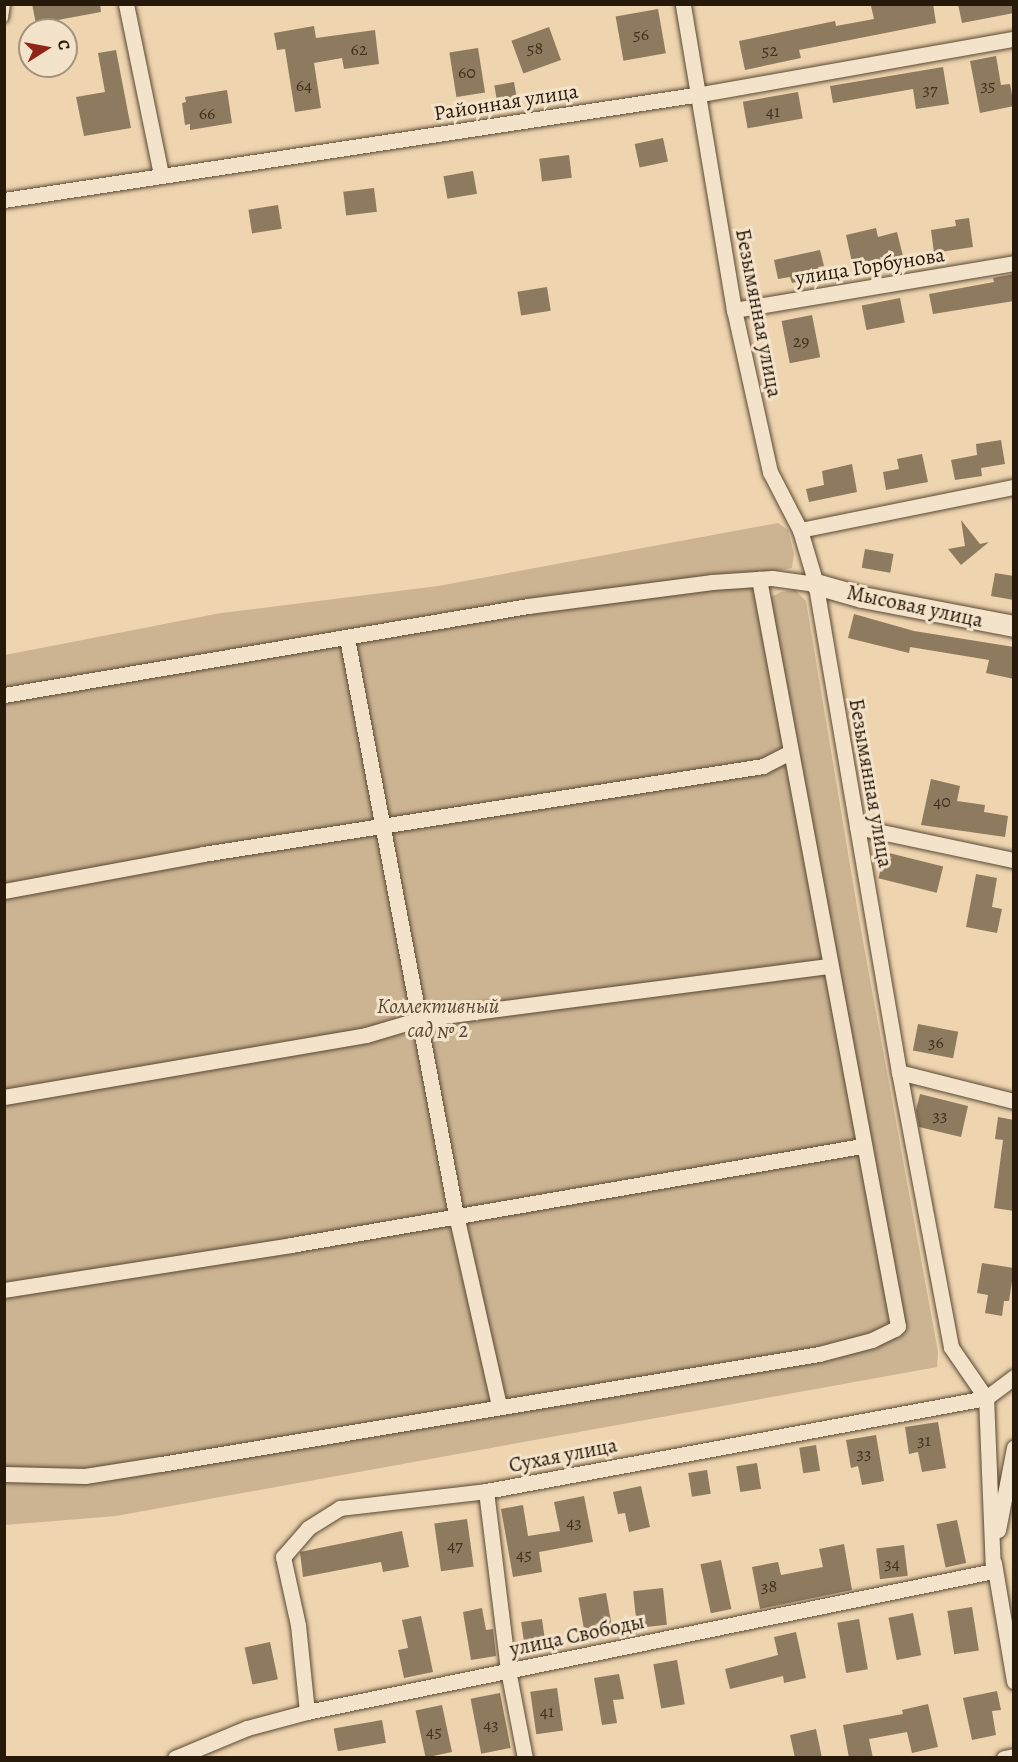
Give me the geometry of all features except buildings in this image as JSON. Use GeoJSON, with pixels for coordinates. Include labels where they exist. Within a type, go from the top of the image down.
{"type":"FeatureCollection","features":[{"type":"Feature","properties":{"kind":"street"},"geometry":{"type":"LineString","coordinates":[[126,4],[161,176]]}},
{"type":"Feature","properties":{"kind":"street","name":"Безымянная улица"},"geometry":{"type":"LineString","coordinates":[[683,4],[701,94],[734,310],[770,472],[800,530],[816,584],[899,1072],[951,1347],[986,1398]]}},
{"type":"Feature","properties":{"kind":"street","name":"Районная улица"},"geometry":{"type":"LineString","coordinates":[[4,200],[701,94],[1014,39]]}},
{"type":"Feature","properties":{"kind":"street","name":"улица Горбунова"},"geometry":{"type":"LineString","coordinates":[[734,310],[1014,263]]}},
{"type":"Feature","properties":{"kind":"street"},"geometry":{"type":"LineString","coordinates":[[800,530],[1014,487]]}},
{"type":"Feature","properties":{"kind":"street"},"geometry":{"type":"LineString","coordinates":[[4,1474],[85,1476],[819,1354],[872,1340],[895,1329],[759,579]]}},
{"type":"Feature","properties":{"kind":"street"},"geometry":{"type":"LineString","coordinates":[[4,695],[528,606],[759,579],[816,584]]}},
{"type":"Feature","properties":{"kind":"street","name":"Мысовая улица"},"geometry":{"type":"LineString","coordinates":[[816,584],[862,597],[1014,626]]}},
{"type":"Feature","properties":{"kind":"street"},"geometry":{"type":"LineString","coordinates":[[347,638],[456,1215],[500,1406]]}},
{"type":"Feature","properties":{"kind":"street"},"geometry":{"type":"LineString","coordinates":[[4,891],[382,826],[763,766],[789,753]]}},
{"type":"Feature","properties":{"kind":"street"},"geometry":{"type":"LineString","coordinates":[[857,827],[1014,860]]}},
{"type":"Feature","properties":{"kind":"street"},"geometry":{"type":"LineString","coordinates":[[4,1097],[366,1035],[420,1019],[829,966]]}},
{"type":"Feature","properties":{"kind":"street"},"geometry":{"type":"LineString","coordinates":[[899,1072],[1014,1101]]}},
{"type":"Feature","properties":{"kind":"street"},"geometry":{"type":"LineString","coordinates":[[4,1290],[862,1146]]}},
{"type":"Feature","properties":{"kind":"street","name":"Сухая улица"},"geometry":{"type":"LineString","coordinates":[[307,1712],[298,1625],[283,1557],[308,1528],[340,1508],[486,1491],[986,1398],[1014,1377]]}},
{"type":"Feature","properties":{"kind":"street"},"geometry":{"type":"LineString","coordinates":[[986,1398],[993,1571],[1014,1681]]}},
{"type":"Feature","properties":{"kind":"street"},"geometry":{"type":"LineString","coordinates":[[993,1571],[1006,1524],[1014,1448]]}},
{"type":"Feature","properties":{"kind":"street"},"geometry":{"type":"LineString","coordinates":[[486,1491],[508,1671],[525,1758]]}},
{"type":"Feature","properties":{"kind":"street","name":"улица Свободы"},"geometry":{"type":"LineString","coordinates":[[175,1758],[247,1728],[307,1712],[993,1571]]}},
{"type":"Feature","properties":{"kind":"street"},"geometry":{"type":"LineString","coordinates":[[1004,1758],[1014,1756]]}},
{"type":"Feature","properties":{"kind":"lane"},"geometry":{"type":"LineString","coordinates":[[4,18],[6,4]]}},
{"type":"Feature","properties":{"kind":"green space","name":"Коллективный сад № 2"},"geometry":{"type":"Polygon","coordinates":[[[778,523],[788,530],[794,554],[792,568],[769,572],[767,599],[781,592],[795,590],[806,601],[859,919],[938,1352],[937,1367],[116,1516],[5,1525],[5,655],[221,613],[438,586],[778,523]]]}}]}
